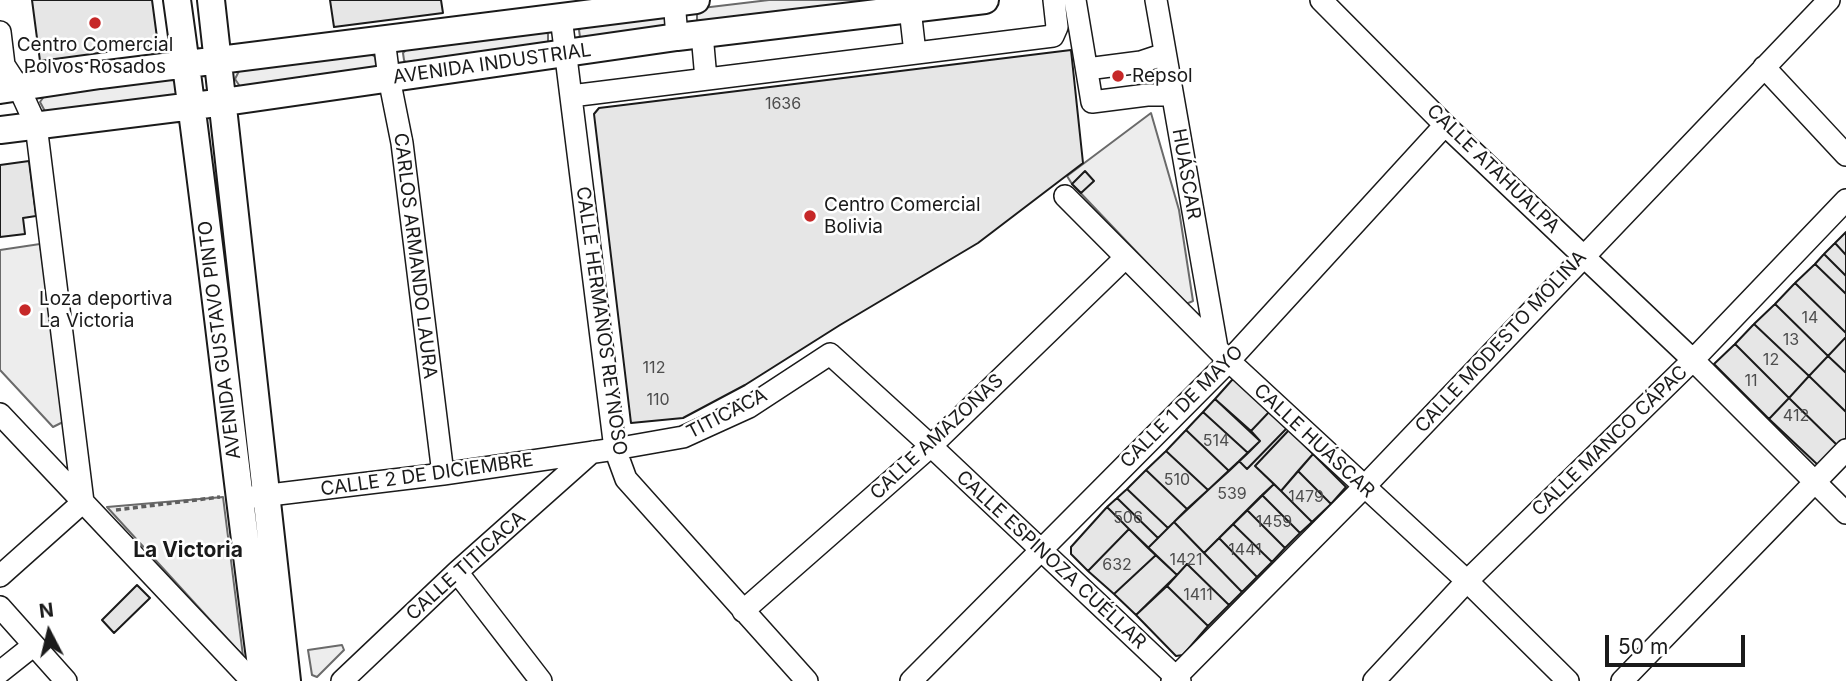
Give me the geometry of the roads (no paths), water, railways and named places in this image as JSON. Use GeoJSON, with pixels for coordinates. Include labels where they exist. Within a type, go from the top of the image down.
{"type":"FeatureCollection","features":[{"type":"Feature","properties":{"kind":"main road","name":"AVENIDA GUSTAVO PINTO"},"geometry":{"type":"LineString","coordinates":[[177,0],[193,106],[263,681]]}},
{"type":"Feature","properties":{"kind":"main road","name":"AVENIDA GUSTAVO PINTO"},"geometry":{"type":"LineString","coordinates":[[211,0],[287,681]]}},
{"type":"Feature","properties":{"kind":"main road","name":"AVENIDA INDUSTRIAL"},"geometry":{"type":"LineString","coordinates":[[0,130],[223,102],[921,5],[985,0]]}},
{"type":"Feature","properties":{"kind":"main road","name":"AVENIDA INDUSTRIAL"},"geometry":{"type":"LineString","coordinates":[[6,77],[186,64],[681,1]]}},
{"type":"Feature","properties":{"kind":"street"},"geometry":{"type":"LineString","coordinates":[[571,96],[1053,36],[1057,27],[1054,0]]}},
{"type":"Feature","properties":{"kind":"street"},"geometry":{"type":"LineString","coordinates":[[1075,0],[1088,78],[1144,80],[1172,95]]}},
{"type":"Feature","properties":{"kind":"street","name":"HUÁSCAR"},"geometry":{"type":"LineString","coordinates":[[1156,0],[1223,354]]}},
{"type":"Feature","properties":{"kind":"street","name":"CALLE ATAHUALPA"},"geometry":{"type":"LineString","coordinates":[[1321,0],[1445,125],[1693,360],[1846,513]]}},
{"type":"Feature","properties":{"kind":"street","name":"CALLE MODESTO MOLINA"},"geometry":{"type":"LineString","coordinates":[[1176,680],[1829,0]]}},
{"type":"Feature","properties":{"kind":"street"},"geometry":{"type":"LineString","coordinates":[[681,1],[689,36],[706,79]]}},
{"type":"Feature","properties":{"kind":"street"},"geometry":{"type":"LineString","coordinates":[[915,53],[921,5]]}},
{"type":"Feature","properties":{"kind":"street","name":"CALLE HERMANOS REYNOSO"},"geometry":{"type":"LineString","coordinates":[[561,17],[615,449],[626,479],[807,681]]}},
{"type":"Feature","properties":{"kind":"street"},"geometry":{"type":"LineString","coordinates":[[0,32],[6,77],[36,125],[88,508]]}},
{"type":"Feature","properties":{"kind":"street","name":"CARLOS ARMANDO LAURA"},"geometry":{"type":"LineString","coordinates":[[384,39],[402,143],[443,474]]}},
{"type":"Feature","properties":{"kind":"street"},"geometry":{"type":"LineString","coordinates":[[1144,80],[1165,54]]}},
{"type":"Feature","properties":{"kind":"street"},"geometry":{"type":"LineString","coordinates":[[1764,67],[1846,155]]}},
{"type":"Feature","properties":{"kind":"street","name":"CALLE 1 DE MAYO"},"geometry":{"type":"LineString","coordinates":[[911,681],[1040,550],[1223,354],[1445,125]]}},
{"type":"Feature","properties":{"kind":"street","name":"CALLE HUÁSCAR"},"geometry":{"type":"LineString","coordinates":[[1065,197],[1223,354],[1467,581],[1568,681]]}},
{"type":"Feature","properties":{"kind":"street","name":"CALLE MANCO CÁPAC"},"geometry":{"type":"LineString","coordinates":[[1374,681],[1467,581],[1693,360],[1846,200]]}},
{"type":"Feature","properties":{"kind":"street","name":"CALLE AMAZONAS"},"geometry":{"type":"LineString","coordinates":[[743,611],[931,446],[1125,258]]}},
{"type":"Feature","properties":{"kind":"street","name":"TITICACA"},"geometry":{"type":"LineString","coordinates":[[615,449],[683,437],[749,407],[830,354]]}},
{"type":"Feature","properties":{"kind":"street","name":"CALLE ESPINOZA CUÉLLAR"},"geometry":{"type":"LineString","coordinates":[[830,354],[931,446],[1176,680]]}},
{"type":"Feature","properties":{"kind":"street"},"geometry":{"type":"LineString","coordinates":[[0,414],[251,681]]}},
{"type":"Feature","properties":{"kind":"street","name":"CALLE 2 DE DICIEMBRE"},"geometry":{"type":"LineString","coordinates":[[239,497],[443,474],[615,449]]}},
{"type":"Feature","properties":{"kind":"street"},"geometry":{"type":"LineString","coordinates":[[1622,681],[1846,450]]}},
{"type":"Feature","properties":{"kind":"street","name":"CALLE TITICACA"},"geometry":{"type":"LineString","coordinates":[[342,681],[457,572],[592,452]]}},
{"type":"Feature","properties":{"kind":"street"},"geometry":{"type":"LineString","coordinates":[[0,576],[88,508]]}},
{"type":"Feature","properties":{"kind":"street"},"geometry":{"type":"LineString","coordinates":[[457,572],[541,681]]}},
{"type":"Feature","properties":{"kind":"street"},"geometry":{"type":"LineString","coordinates":[[0,607],[66,681]]}},
{"type":"Feature","properties":{"kind":"street"},"geometry":{"type":"LineString","coordinates":[[0,671],[34,645]]}},
{"type":"Feature","properties":{"kind":"place","name":"Centro Comercial Polvos Rosados"},"geometry":{"type":"Point","coordinates":[95,23]}},
{"type":"Feature","properties":{"kind":"place","name":"Repsol"},"geometry":{"type":"Point","coordinates":[1118,76]}},
{"type":"Feature","properties":{"kind":"place","name":"Centro Comercial Bolivia"},"geometry":{"type":"Point","coordinates":[810,216]}},
{"type":"Feature","properties":{"kind":"place","name":"Loza deportiva La Victoria"},"geometry":{"type":"Point","coordinates":[25,310]}},
{"type":"Feature","properties":{"kind":"district","name":"La Victoria"},"geometry":{"type":"Point","coordinates":[188,551]}}]}
